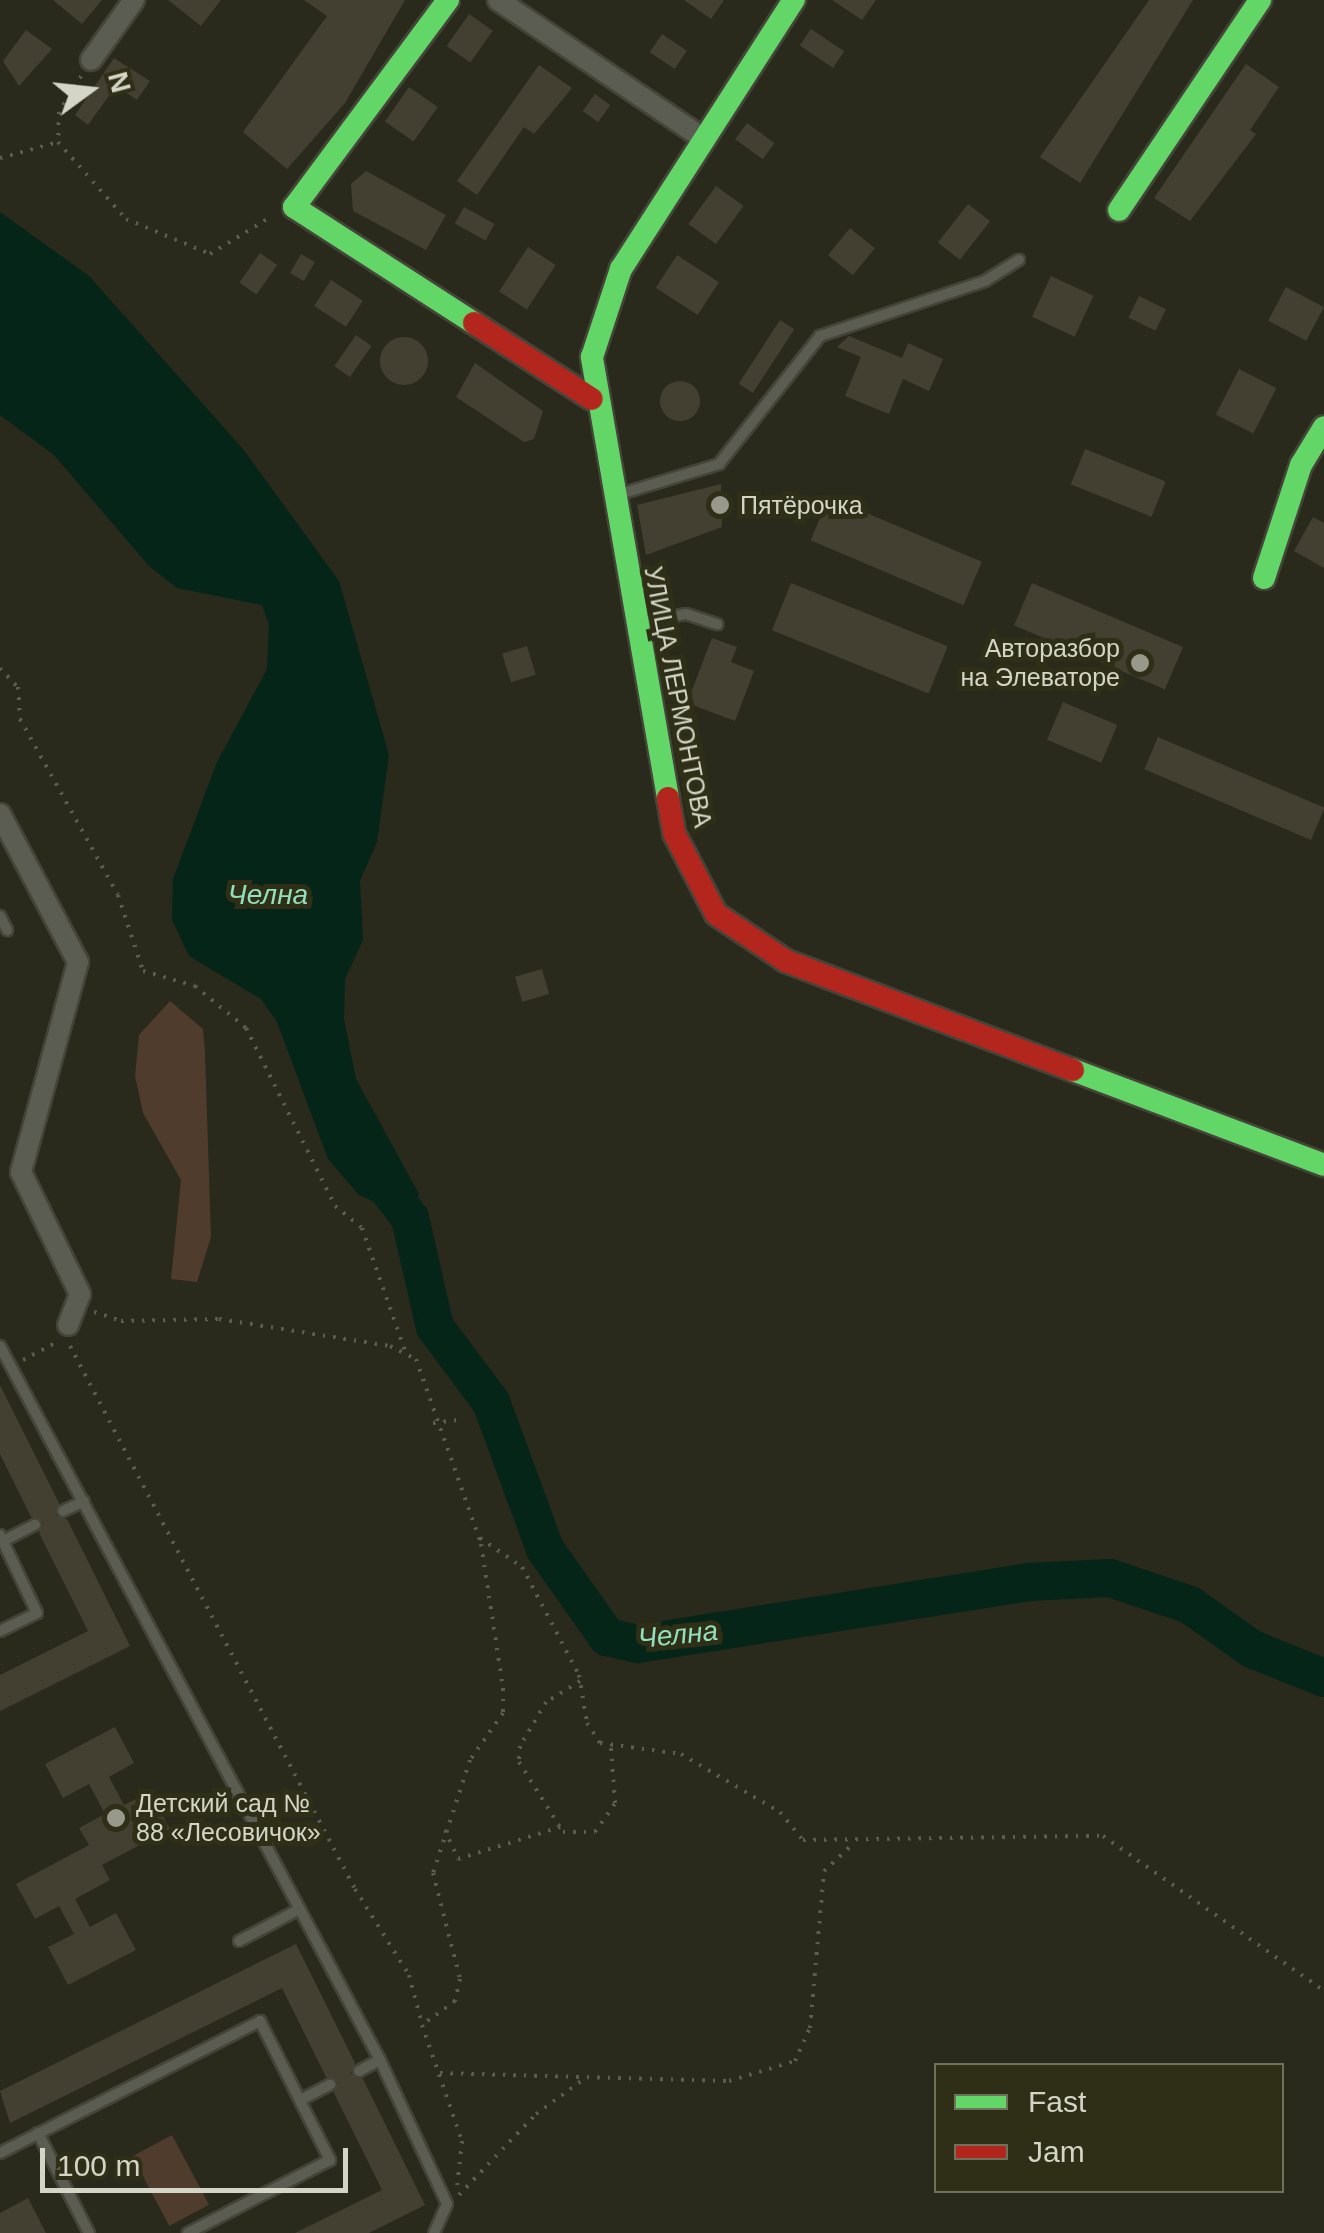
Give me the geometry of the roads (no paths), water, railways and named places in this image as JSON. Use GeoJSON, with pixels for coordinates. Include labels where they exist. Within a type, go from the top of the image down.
{"type":"FeatureCollection","features":[{"type":"Feature","properties":{"kind":"street"},"geometry":{"type":"LineString","coordinates":[[91,60],[134,0]]}},
{"type":"Feature","properties":{"kind":"street"},"geometry":{"type":"LineString","coordinates":[[448,0],[294,207],[592,398]]}},
{"type":"Feature","properties":{"kind":"street"},"geometry":{"type":"LineString","coordinates":[[498,0],[701,137]]}},
{"type":"Feature","properties":{"kind":"street","name":"УЛИЦА ЛЕРМОНТОВА"},"geometry":{"type":"LineString","coordinates":[[794,0],[701,137],[603,310],[592,398],[674,833],[716,914],[744,938],[1324,1165]]}},
{"type":"Feature","properties":{"kind":"street"},"geometry":{"type":"LineString","coordinates":[[1119,210],[1260,0]]}},
{"type":"Feature","properties":{"kind":"street"},"geometry":{"type":"LineString","coordinates":[[1264,578],[1300,465],[1324,427]]}},
{"type":"Feature","properties":{"kind":"street"},"geometry":{"type":"LineString","coordinates":[[0,814],[78,962],[22,1172],[80,1294],[68,1325]]}},
{"type":"Feature","properties":{"kind":"lane"},"geometry":{"type":"LineString","coordinates":[[610,496],[720,464],[820,336],[986,281],[1019,260]]}},
{"type":"Feature","properties":{"kind":"lane"},"geometry":{"type":"LineString","coordinates":[[634,624],[686,614],[718,624]]}},
{"type":"Feature","properties":{"kind":"lane"},"geometry":{"type":"LineString","coordinates":[[0,916],[7,930]]}},
{"type":"Feature","properties":{"kind":"lane"},"geometry":{"type":"LineString","coordinates":[[0,1346],[296,1911],[380,2060],[447,2204],[434,2233]]}},
{"type":"Feature","properties":{"kind":"lane"},"geometry":{"type":"LineString","coordinates":[[63,1512],[84,1501]]}},
{"type":"Feature","properties":{"kind":"lane"},"geometry":{"type":"LineString","coordinates":[[0,1631],[37,1613],[2,1538],[36,1525]]}},
{"type":"Feature","properties":{"kind":"lane"},"geometry":{"type":"LineString","coordinates":[[239,1941],[296,1911]]}},
{"type":"Feature","properties":{"kind":"lane"},"geometry":{"type":"LineString","coordinates":[[0,2153],[260,2021],[330,2160],[188,2233]]}},
{"type":"Feature","properties":{"kind":"lane"},"geometry":{"type":"LineString","coordinates":[[359,2070],[380,2060]]}},
{"type":"Feature","properties":{"kind":"lane"},"geometry":{"type":"LineString","coordinates":[[300,2100],[330,2085]]}},
{"type":"Feature","properties":{"kind":"lane"},"geometry":{"type":"LineString","coordinates":[[38,2134],[89,2233]]}},
{"type":"Feature","properties":{"kind":"water","name":"Челна"},"geometry":{"type":"Polygon","coordinates":[[[0,212],[89,276],[243,449],[339,581],[389,755],[377,842],[360,881],[363,940],[345,979],[344,1019],[356,1079],[419,1194],[410,1218],[359,1195],[328,1159],[277,1022],[261,999],[189,956],[172,920],[173,879],[217,762],[267,669],[269,625],[262,605],[177,588],[150,567],[54,455],[0,415],[0,212]]]}},
{"type":"Feature","properties":{"kind":"waterway","name":"Челна"},"geometry":{"type":"LineString","coordinates":[[380,1179],[410,1218],[435,1327],[491,1402],[545,1549],[607,1637],[638,1644],[1028,1582],[1110,1578],[1190,1605],[1252,1649],[1324,1678]]}},
{"type":"Feature","properties":{"kind":"place","name":"Пятёрочка"},"geometry":{"type":"Point","coordinates":[720,505]}},
{"type":"Feature","properties":{"kind":"place","name":"Авторазбор на Элеваторе"},"geometry":{"type":"Point","coordinates":[1140,663]}},
{"type":"Feature","properties":{"kind":"place","name":"Детский сад № 88 «Лесовичок»"},"geometry":{"type":"Point","coordinates":[116,1818]}}]}
